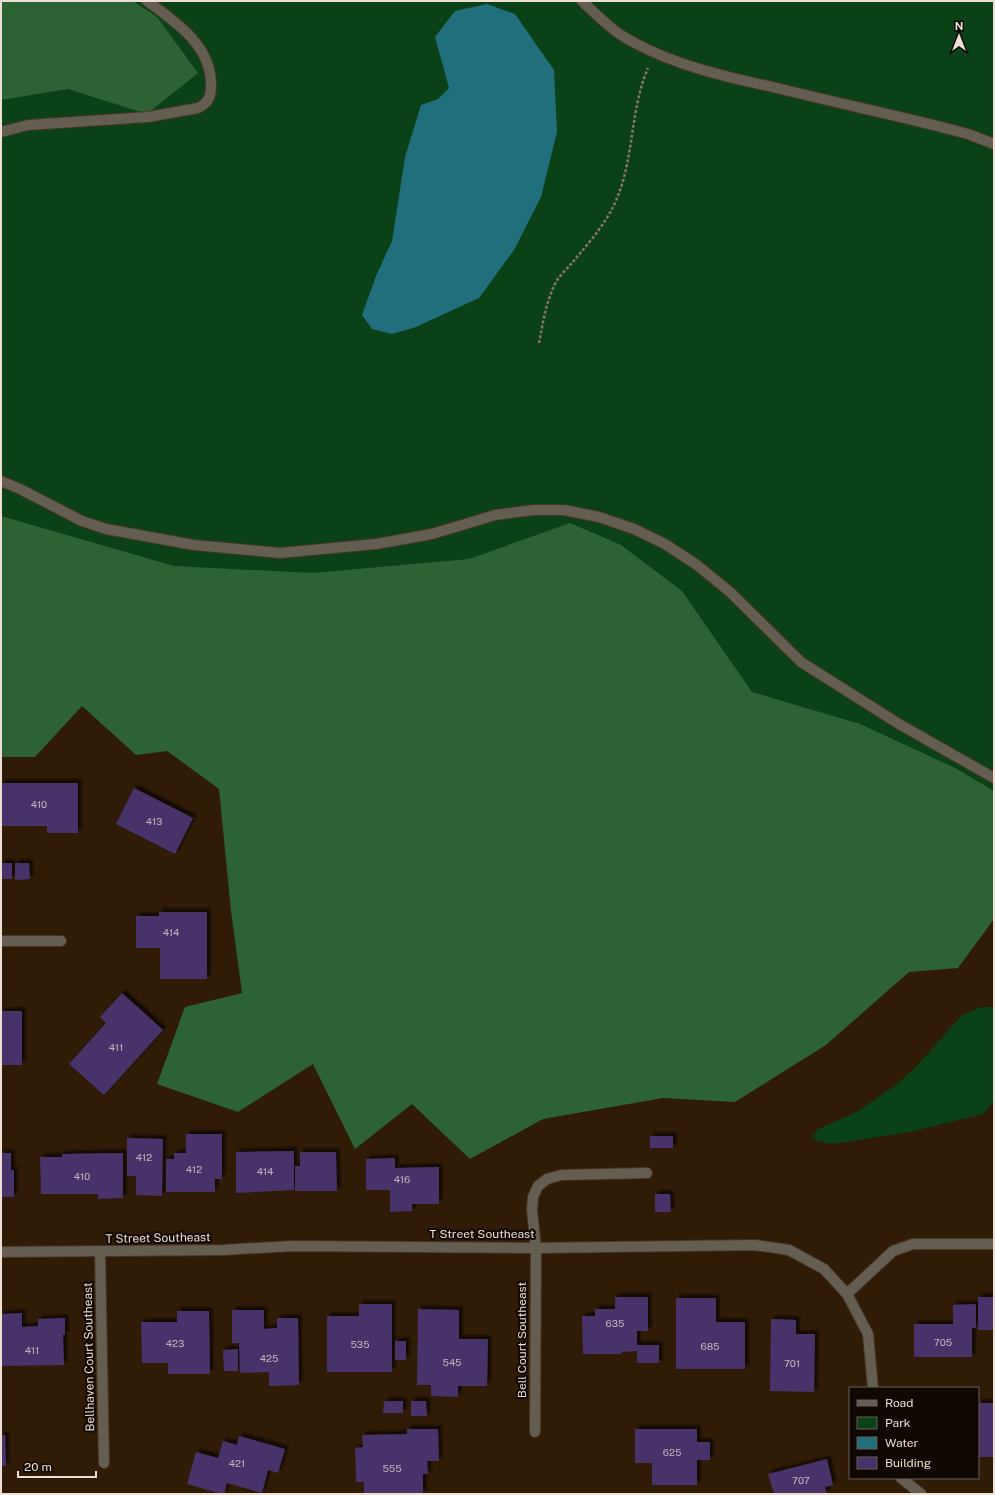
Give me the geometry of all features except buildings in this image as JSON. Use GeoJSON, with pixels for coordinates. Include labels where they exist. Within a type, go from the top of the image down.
{"type":"FeatureCollection","features":[{"type":"Feature","properties":{"kind":"street"},"geometry":{"type":"LineString","coordinates":[[1,132],[28,125],[148,117],[194,109],[204,105],[210,97],[211,80],[209,69],[199,47],[190,36],[147,1]]}},
{"type":"Feature","properties":{"kind":"street"},"geometry":{"type":"LineString","coordinates":[[582,1],[601,20],[630,41],[696,68],[934,125],[968,134],[994,144]]}},
{"type":"Feature","properties":{"kind":"street"},"geometry":{"type":"LineString","coordinates":[[1,482],[20,489],[82,521],[106,529],[194,545],[280,553],[376,544],[432,534],[495,515],[533,510],[564,510],[599,516],[634,529],[665,544],[697,565],[730,592],[801,662],[899,724],[994,778]]}},
{"type":"Feature","properties":{"kind":"street"},"geometry":{"type":"LineString","coordinates":[[1,941],[61,941]]}},
{"type":"Feature","properties":{"kind":"street","name":"Bell Court Southeast"},"geometry":{"type":"LineString","coordinates":[[535,1432],[536,1248],[532,1210],[533,1197],[538,1186],[547,1178],[562,1175],[647,1173]]}},
{"type":"Feature","properties":{"kind":"street"},"geometry":{"type":"LineString","coordinates":[[847,1294],[893,1250],[913,1244],[994,1244]]}},
{"type":"Feature","properties":{"kind":"street","name":"T Street Southeast"},"geometry":{"type":"LineString","coordinates":[[1,1252],[222,1250],[292,1246],[536,1248],[762,1246],[789,1250],[824,1269],[847,1294],[868,1334],[873,1387]]}},
{"type":"Feature","properties":{"kind":"street","name":"Bellhaven Court Southeast"},"geometry":{"type":"LineString","coordinates":[[100,1251],[104,1462]]}},
{"type":"Feature","properties":{"kind":"street"},"geometry":{"type":"LineString","coordinates":[[902,1479],[921,1494]]}},
{"type":"Feature","properties":{"kind":"path"},"geometry":{"type":"LineString","coordinates":[[539,343],[549,299],[557,281],[602,224],[613,207],[618,195],[628,164],[643,85],[654,52]]}},
{"type":"Feature","properties":{"kind":"green space"},"geometry":{"type":"Polygon","coordinates":[[[1,1],[994,1],[994,807],[1,535],[1,1]]]}},
{"type":"Feature","properties":{"kind":"green space"},"geometry":{"type":"Polygon","coordinates":[[[1,1],[133,1],[157,17],[198,73],[147,114],[68,89],[1,100],[1,1]]]}},
{"type":"Feature","properties":{"kind":"green space"},"geometry":{"type":"Polygon","coordinates":[[[1,516],[174,566],[313,573],[469,559],[570,523],[621,545],[682,591],[752,692],[860,724],[955,768],[994,791],[994,919],[958,968],[909,972],[826,1045],[735,1102],[663,1098],[543,1119],[470,1159],[412,1104],[355,1149],[313,1064],[238,1112],[157,1084],[185,1007],[242,993],[231,911],[219,789],[167,751],[136,755],[82,706],[35,757],[1,757],[1,516]]]}},
{"type":"Feature","properties":{"kind":"green space"},"geometry":{"type":"Polygon","coordinates":[[[981,1007],[994,1007],[994,1101],[983,1114],[910,1132],[832,1144],[817,1141],[812,1136],[819,1129],[858,1111],[893,1087],[914,1069],[962,1015],[981,1007]]]}},
{"type":"Feature","properties":{"kind":"water"},"geometry":{"type":"Polygon","coordinates":[[[487,4],[515,14],[554,70],[557,132],[541,197],[514,250],[479,298],[416,327],[392,334],[372,329],[362,315],[376,276],[392,241],[405,157],[421,105],[438,99],[449,88],[435,37],[455,11],[487,4]]]}}]}
